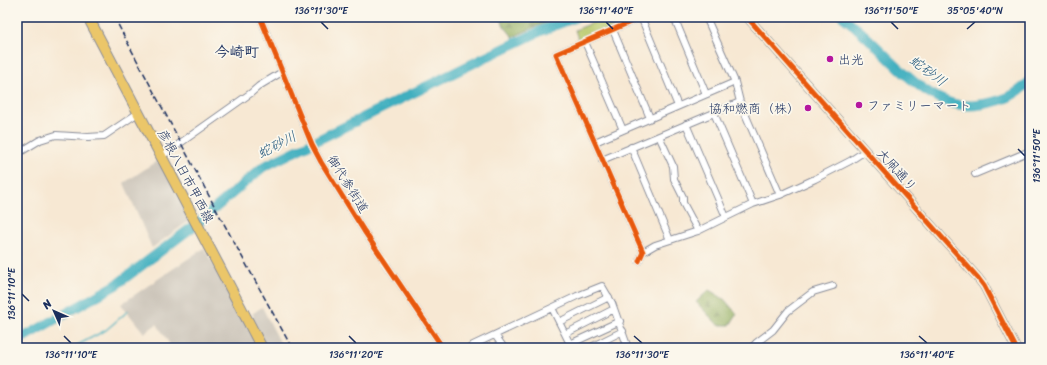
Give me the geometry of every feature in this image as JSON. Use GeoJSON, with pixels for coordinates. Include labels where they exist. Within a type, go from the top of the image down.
{"type":"FeatureCollection","features":[{"type":"Feature","properties":{"kind":"main road","name":"彦根八日市甲西線"},"geometry":{"type":"LineString","coordinates":[[88,17],[262,348]]}},
{"type":"Feature","properties":{"kind":"street","name":"御代参街道"},"geometry":{"type":"LineString","coordinates":[[260,17],[321,162],[364,231],[443,348]]}},
{"type":"Feature","properties":{"kind":"street"},"geometry":{"type":"LineString","coordinates":[[643,252],[556,54],[642,17],[678,106]]}},
{"type":"Feature","properties":{"kind":"street"},"geometry":{"type":"LineString","coordinates":[[674,17],[706,94]]}},
{"type":"Feature","properties":{"kind":"street"},"geometry":{"type":"LineString","coordinates":[[706,17],[735,82],[740,102],[780,195]]}},
{"type":"Feature","properties":{"kind":"street","name":"大凧通り"},"geometry":{"type":"LineString","coordinates":[[747,17],[978,278],[984,286],[1016,348]]}},
{"type":"Feature","properties":{"kind":"street"},"geometry":{"type":"LineString","coordinates":[[612,30],[650,118]]}},
{"type":"Feature","properties":{"kind":"street"},"geometry":{"type":"LineString","coordinates":[[585,42],[623,130]]}},
{"type":"Feature","properties":{"kind":"street"},"geometry":{"type":"LineString","coordinates":[[162,156],[259,86],[282,72]]}},
{"type":"Feature","properties":{"kind":"street"},"geometry":{"type":"LineString","coordinates":[[595,142],[735,82]]}},
{"type":"Feature","properties":{"kind":"street"},"geometry":{"type":"LineString","coordinates":[[602,160],[740,102]]}},
{"type":"Feature","properties":{"kind":"street"},"geometry":{"type":"LineString","coordinates":[[17,154],[40,140],[56,135],[88,137],[104,136],[138,113]]}},
{"type":"Feature","properties":{"kind":"street"},"geometry":{"type":"LineString","coordinates":[[714,113],[753,204]]}},
{"type":"Feature","properties":{"kind":"street"},"geometry":{"type":"LineString","coordinates":[[686,124],[726,217]]}},
{"type":"Feature","properties":{"kind":"street"},"geometry":{"type":"LineString","coordinates":[[659,136],[673,166],[674,179],[683,197],[683,203],[698,231]]}},
{"type":"Feature","properties":{"kind":"street"},"geometry":{"type":"LineString","coordinates":[[631,147],[670,240]]}},
{"type":"Feature","properties":{"kind":"street"},"geometry":{"type":"LineString","coordinates":[[639,261],[643,252],[654,246],[698,231],[753,204],[780,195],[838,167],[865,151]]}},
{"type":"Feature","properties":{"kind":"street"},"geometry":{"type":"LineString","coordinates":[[975,174],[1030,151]]}},
{"type":"Feature","properties":{"kind":"street"},"geometry":{"type":"LineString","coordinates":[[470,348],[473,345],[602,286],[620,321],[625,347]]}},
{"type":"Feature","properties":{"kind":"street"},"geometry":{"type":"LineString","coordinates":[[751,348],[773,330],[788,311],[813,292],[833,286]]}},
{"type":"Feature","properties":{"kind":"street"},"geometry":{"type":"LineString","coordinates":[[559,322],[609,297]]}},
{"type":"Feature","properties":{"kind":"street"},"geometry":{"type":"LineString","coordinates":[[552,308],[571,346],[620,321]]}},
{"type":"Feature","properties":{"kind":"street"},"geometry":{"type":"LineString","coordinates":[[565,334],[614,309]]}},
{"type":"Feature","properties":{"kind":"street"},"geometry":{"type":"LineString","coordinates":[[589,348],[623,331]]}},
{"type":"Feature","properties":{"kind":"street"},"geometry":{"type":"LineString","coordinates":[[495,335],[503,348]]}},
{"type":"Feature","properties":{"kind":"shaded area"},"geometry":{"type":"Polygon","coordinates":[[[160,159],[190,220],[152,248],[124,183],[160,159]]]}},
{"type":"Feature","properties":{"kind":"shaded area"},"geometry":{"type":"Polygon","coordinates":[[[204,248],[258,346],[256,348],[172,348],[157,324],[144,333],[121,304],[204,248]]]}},
{"type":"Feature","properties":{"kind":"shaded area"},"geometry":{"type":"Polygon","coordinates":[[[262,307],[283,348],[266,348],[251,318],[254,316],[252,314],[262,307]]]}},
{"type":"Feature","properties":{"kind":"green space"},"geometry":{"type":"Polygon","coordinates":[[[500,17],[558,17],[513,37],[504,26],[500,17]]]}},
{"type":"Feature","properties":{"kind":"green space"},"geometry":{"type":"Polygon","coordinates":[[[608,17],[638,17],[579,42],[575,30],[608,17]]]}},
{"type":"Feature","properties":{"kind":"green space"},"geometry":{"type":"Polygon","coordinates":[[[709,290],[724,299],[737,314],[730,325],[718,325],[696,302],[709,290]]]}},
{"type":"Feature","properties":{"kind":"waterway","name":"蛇砂川"},"geometry":{"type":"LineString","coordinates":[[17,341],[116,285],[199,222],[263,167],[482,59],[543,30],[576,17]]}},
{"type":"Feature","properties":{"kind":"waterway","name":"蛇砂川"},"geometry":{"type":"LineString","coordinates":[[843,17],[856,27],[920,87],[934,96],[948,102],[971,105],[998,101],[1014,94],[1030,81]]}},
{"type":"Feature","properties":{"kind":"waterway"},"geometry":{"type":"LineString","coordinates":[[72,348],[106,330],[128,311]]}},
{"type":"Feature","properties":{"kind":"railway"},"geometry":{"type":"LineString","coordinates":[[114,17],[292,348]]}},
{"type":"Feature","properties":{"kind":"cycle path"},"geometry":{"type":"LineString","coordinates":[[260,17],[312,145],[321,162],[364,231],[443,348]]}},
{"type":"Feature","properties":{"kind":"cycle path"},"geometry":{"type":"LineString","coordinates":[[639,261],[643,252],[556,54],[642,17]]}},
{"type":"Feature","properties":{"kind":"cycle path"},"geometry":{"type":"LineString","coordinates":[[747,17],[978,278],[984,286],[1016,348]]}},
{"type":"Feature","properties":{"kind":"place","name":"出光"},"geometry":{"type":"Point","coordinates":[830,59]}},
{"type":"Feature","properties":{"kind":"place","name":"ファミリーマート"},"geometry":{"type":"Point","coordinates":[859,105]}},
{"type":"Feature","properties":{"kind":"place","name":"協和燃商（株）"},"geometry":{"type":"Point","coordinates":[808,108]}},
{"type":"Feature","properties":{"kind":"district","name":"今崎町"},"geometry":{"type":"Point","coordinates":[237,52]}}]}
